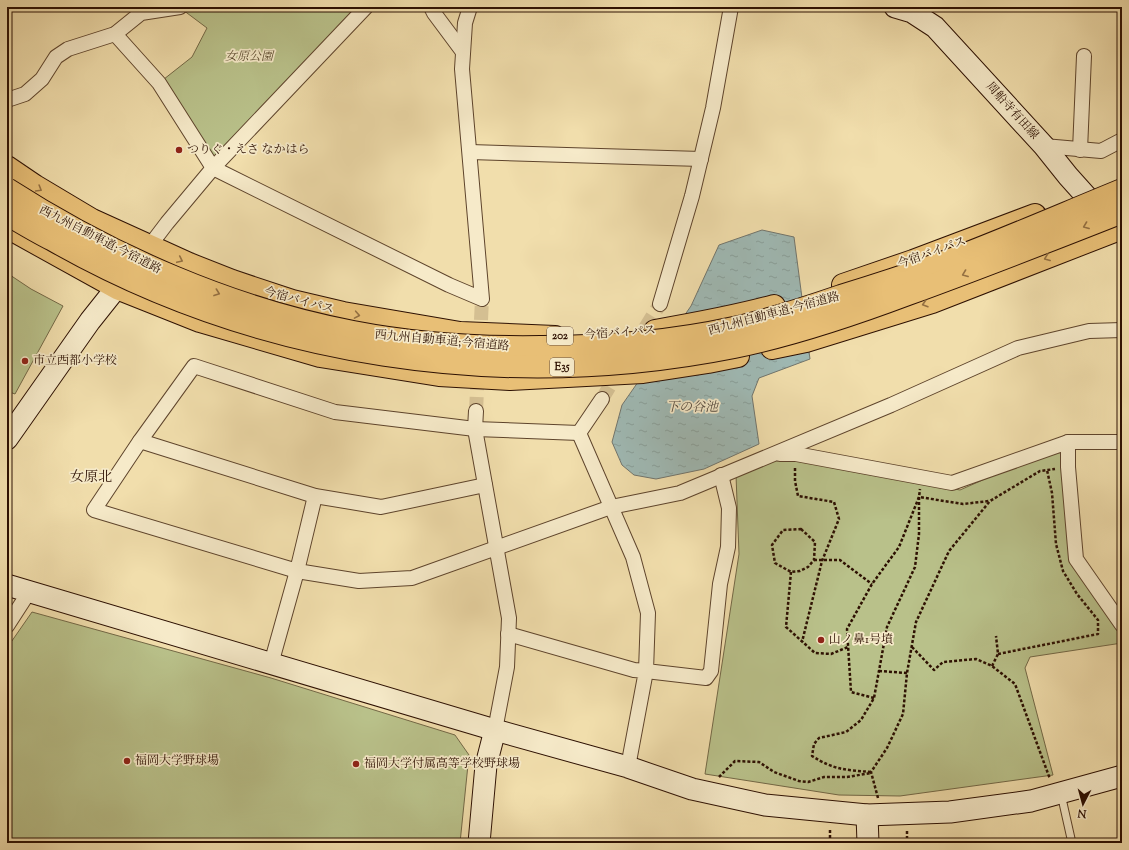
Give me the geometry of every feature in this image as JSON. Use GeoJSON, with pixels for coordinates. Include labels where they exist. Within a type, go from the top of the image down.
{"type":"FeatureCollection","features":[{"type":"Feature","properties":{"kind":"highway","name":"今宿バイパス"},"geometry":{"type":"LineString","coordinates":[[7,167],[35,186],[92,220],[189,264],[232,281],[292,301],[343,313],[460,333],[537,337],[594,336],[645,332],[752,313],[810,296],[913,261],[1122,180]]}},
{"type":"Feature","properties":{"kind":"highway","name":"西九州自動車道;今宿道路"},"geometry":{"type":"LineString","coordinates":[[7,189],[84,235],[129,258],[180,280],[234,299],[295,318],[353,332],[409,340],[461,345],[511,347],[618,345],[676,339],[736,328],[796,311],[951,259],[1122,190]]}},
{"type":"Feature","properties":{"kind":"highway","name":"西九州自動車道;今宿道路"},"geometry":{"type":"LineString","coordinates":[[7,214],[74,253],[119,275],[173,299],[226,318],[288,336],[351,350],[407,359],[519,367],[561,367],[623,363],[675,357],[744,344],[800,330],[874,307],[966,273],[1121,228]]}},
{"type":"Feature","properties":{"kind":"highway"},"geometry":{"type":"LineString","coordinates":[[7,227],[119,285],[200,321],[320,356],[439,375],[510,379],[643,372],[708,362],[806,341],[932,302],[1121,228]]}},
{"type":"Feature","properties":{"kind":"street"},"geometry":{"type":"LineString","coordinates":[[7,100],[25,94],[42,80],[56,57],[68,49],[115,34],[141,13],[180,7]]}},
{"type":"Feature","properties":{"kind":"street"},"geometry":{"type":"LineString","coordinates":[[7,439],[90,321],[212,168],[366,7]]}},
{"type":"Feature","properties":{"kind":"street"},"geometry":{"type":"LineString","coordinates":[[431,7],[463,52]]}},
{"type":"Feature","properties":{"kind":"street"},"geometry":{"type":"LineString","coordinates":[[115,34],[159,83],[212,168],[448,285],[482,299],[462,69],[465,23],[470,7]]}},
{"type":"Feature","properties":{"kind":"street"},"geometry":{"type":"LineString","coordinates":[[660,304],[692,196],[714,108],[731,7]]}},
{"type":"Feature","properties":{"kind":"street","name":"周船寺有田線"},"geometry":{"type":"LineString","coordinates":[[895,7],[912,12],[935,27],[1044,146],[1085,195],[1121,228]]}},
{"type":"Feature","properties":{"kind":"street"},"geometry":{"type":"LineString","coordinates":[[1080,150],[1084,56]]}},
{"type":"Feature","properties":{"kind":"street"},"geometry":{"type":"LineString","coordinates":[[1044,146],[1101,152],[1122,140]]}},
{"type":"Feature","properties":{"kind":"street"},"geometry":{"type":"LineString","coordinates":[[470,152],[701,159]]}},
{"type":"Feature","properties":{"kind":"street"},"geometry":{"type":"LineString","coordinates":[[579,433],[475,429],[335,412],[194,366],[140,441],[94,510],[297,572],[359,581],[412,578],[611,507],[680,492],[891,405],[1018,348],[1089,331],[1122,330]]}},
{"type":"Feature","properties":{"kind":"street"},"geometry":{"type":"LineString","coordinates":[[579,433],[602,400]]}},
{"type":"Feature","properties":{"kind":"street"},"geometry":{"type":"LineString","coordinates":[[476,411],[475,429],[509,618],[507,667],[495,730],[486,765],[480,843]]}},
{"type":"Feature","properties":{"kind":"street"},"geometry":{"type":"LineString","coordinates":[[579,433],[633,557],[648,613],[646,671],[628,767]]}},
{"type":"Feature","properties":{"kind":"street"},"geometry":{"type":"LineString","coordinates":[[140,441],[315,496],[381,507],[485,485]]}},
{"type":"Feature","properties":{"kind":"street"},"geometry":{"type":"LineString","coordinates":[[775,454],[796,454],[952,483],[1068,442],[1122,442]]}},
{"type":"Feature","properties":{"kind":"street"},"geometry":{"type":"LineString","coordinates":[[1068,442],[1068,467],[1076,559],[1122,625]]}},
{"type":"Feature","properties":{"kind":"street"},"geometry":{"type":"LineString","coordinates":[[508,634],[634,670],[706,678],[711,671],[720,584],[728,547],[729,508],[721,475]]}},
{"type":"Feature","properties":{"kind":"street"},"geometry":{"type":"LineString","coordinates":[[271,664],[297,572],[315,496]]}},
{"type":"Feature","properties":{"kind":"street"},"geometry":{"type":"LineString","coordinates":[[7,585],[495,730],[628,767],[692,789],[765,806],[873,808],[950,812],[1031,801],[1122,776]]}},
{"type":"Feature","properties":{"kind":"street"},"geometry":{"type":"LineString","coordinates":[[7,626],[29,592]]}},
{"type":"Feature","properties":{"kind":"street"},"geometry":{"type":"LineString","coordinates":[[868,843],[873,808]]}},
{"type":"Feature","properties":{"kind":"lane"},"geometry":{"type":"LineString","coordinates":[[1058,794],[1072,843]]}},
{"type":"Feature","properties":{"kind":"path"},"geometry":{"type":"LineString","coordinates":[[796,454],[795,481],[798,496],[834,502],[839,519],[822,561],[802,642]]}},
{"type":"Feature","properties":{"kind":"path"},"geometry":{"type":"LineString","coordinates":[[873,808],[871,772],[887,748],[903,714],[907,674],[916,622],[949,551],[990,501],[1040,471],[1068,467]]}},
{"type":"Feature","properties":{"kind":"path"},"geometry":{"type":"LineString","coordinates":[[998,654],[1098,634],[1098,620],[1076,594],[1062,571],[1056,544],[1052,493],[1047,470]]}},
{"type":"Feature","properties":{"kind":"path"},"geometry":{"type":"LineString","coordinates":[[874,698],[850,692],[848,629],[872,584],[899,547],[919,496],[923,477]]}},
{"type":"Feature","properties":{"kind":"path"},"geometry":{"type":"LineString","coordinates":[[919,496],[963,504],[990,501]]}},
{"type":"Feature","properties":{"kind":"path"},"geometry":{"type":"LineString","coordinates":[[871,772],[843,770],[825,764],[812,756],[814,744],[819,738],[846,732],[861,720],[874,698],[887,627],[915,567],[919,534],[919,496]]}},
{"type":"Feature","properties":{"kind":"path"},"geometry":{"type":"LineString","coordinates":[[801,529],[815,542],[814,560],[808,567],[800,571],[791,572],[775,563],[772,544],[783,530],[801,529]]}},
{"type":"Feature","properties":{"kind":"path"},"geometry":{"type":"LineString","coordinates":[[814,560],[840,560],[872,584]]}},
{"type":"Feature","properties":{"kind":"path"},"geometry":{"type":"LineString","coordinates":[[791,572],[786,627],[815,653],[832,654],[848,647]]}},
{"type":"Feature","properties":{"kind":"path"},"geometry":{"type":"LineString","coordinates":[[992,666],[998,654],[996,636]]}},
{"type":"Feature","properties":{"kind":"path"},"geometry":{"type":"LineString","coordinates":[[912,646],[934,670],[943,662],[976,659],[992,666],[1015,684],[1058,794]]}},
{"type":"Feature","properties":{"kind":"path"},"geometry":{"type":"LineString","coordinates":[[879,671],[907,674]]}},
{"type":"Feature","properties":{"kind":"path"},"geometry":{"type":"LineString","coordinates":[[716,781],[735,761],[759,762],[774,772],[799,781],[808,782],[824,777],[848,777],[871,772]]}},
{"type":"Feature","properties":{"kind":"path"},"geometry":{"type":"LineString","coordinates":[[830,830],[830,843]]}},
{"type":"Feature","properties":{"kind":"path"},"geometry":{"type":"LineString","coordinates":[[907,830],[907,843]]}},
{"type":"Feature","properties":{"kind":"green space","name":"女原公園"},"geometry":{"type":"Polygon","coordinates":[[[179,7],[270,7],[273,9],[275,7],[366,7],[213,168],[159,83],[192,57],[207,28],[179,7]]]}},
{"type":"Feature","properties":{"kind":"green space","name":"市立西都小学校"},"geometry":{"type":"Polygon","coordinates":[[[7,273],[31,289],[63,306],[15,394],[7,391],[7,273]]]}},
{"type":"Feature","properties":{"kind":"green space"},"geometry":{"type":"Polygon","coordinates":[[[1055,448],[1063,456],[1072,565],[1122,633],[1122,643],[1030,657],[1025,668],[1053,775],[900,796],[839,795],[705,774],[739,554],[736,475],[781,455],[960,490],[1055,448]]]}},
{"type":"Feature","properties":{"kind":"green space","name":"福岡大学野球場"},"geometry":{"type":"Polygon","coordinates":[[[32,612],[271,678],[455,735],[469,755],[460,843],[7,843],[7,648],[32,612]]]}},
{"type":"Feature","properties":{"kind":"water","name":"下の谷池"},"geometry":{"type":"Polygon","coordinates":[[[762,230],[794,237],[810,359],[759,378],[752,396],[759,444],[704,469],[656,479],[634,475],[622,465],[612,442],[622,405],[691,306],[719,245],[762,230]]]}},
{"type":"Feature","properties":{"kind":"tunnel"},"geometry":{"type":"LineString","coordinates":[[480,341],[482,299]]}},
{"type":"Feature","properties":{"kind":"tunnel"},"geometry":{"type":"LineString","coordinates":[[634,346],[660,304]]}},
{"type":"Feature","properties":{"kind":"tunnel"},"geometry":{"type":"LineString","coordinates":[[602,399],[620,369]]}},
{"type":"Feature","properties":{"kind":"tunnel"},"geometry":{"type":"LineString","coordinates":[[476,411],[478,370]]}},
{"type":"Feature","properties":{"kind":"place","name":"つりぐ・えさ なかはら"},"geometry":{"type":"Point","coordinates":[179,150]}},
{"type":"Feature","properties":{"kind":"place","name":"市立西都小学校"},"geometry":{"type":"Point","coordinates":[25,361]}},
{"type":"Feature","properties":{"kind":"place","name":"山ノ鼻1号墳"},"geometry":{"type":"Point","coordinates":[821,640]}},
{"type":"Feature","properties":{"kind":"place","name":"福岡大学野球場"},"geometry":{"type":"Point","coordinates":[127,761]}},
{"type":"Feature","properties":{"kind":"place","name":"福岡大学付属高等学校野球場"},"geometry":{"type":"Point","coordinates":[356,764]}},
{"type":"Feature","properties":{"kind":"district","name":"女原北"},"geometry":{"type":"Point","coordinates":[91,478]}}]}
